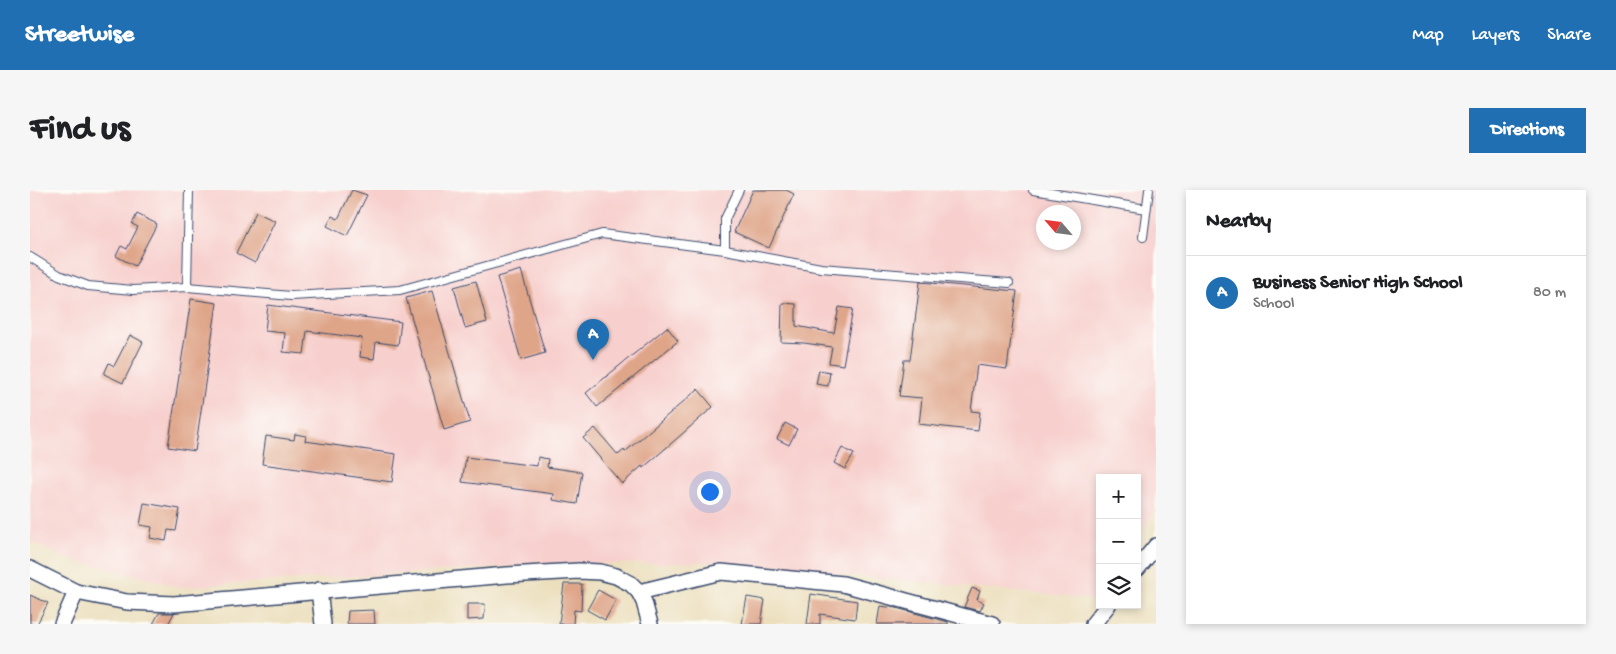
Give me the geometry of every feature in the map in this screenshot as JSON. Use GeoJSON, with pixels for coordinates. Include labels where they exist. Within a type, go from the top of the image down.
{"type":"FeatureCollection","features":[{"type":"Feature","properties":{"kind":"street"},"geometry":{"type":"LineString","coordinates":[[1141,564],[1156,546]]}},
{"type":"Feature","properties":{"kind":"street"},"geometry":{"type":"LineString","coordinates":[[30,569],[76,592],[127,602],[174,604],[507,575],[580,571],[600,572],[616,576],[631,584],[639,592],[650,624]]}},
{"type":"Feature","properties":{"kind":"street"},"geometry":{"type":"LineString","coordinates":[[639,592],[721,572],[843,584],[992,624]]}},
{"type":"Feature","properties":{"kind":"street"},"geometry":{"type":"LineString","coordinates":[[319,590],[323,624]]}},
{"type":"Feature","properties":{"kind":"street"},"geometry":{"type":"LineString","coordinates":[[62,624],[76,592]]}},
{"type":"Feature","properties":{"kind":"street"},"geometry":{"type":"LineString","coordinates":[[1093,624],[1105,609]]}},
{"type":"Feature","properties":{"kind":"lane"},"geometry":{"type":"LineString","coordinates":[[187,287],[189,190]]}},
{"type":"Feature","properties":{"kind":"lane"},"geometry":{"type":"LineString","coordinates":[[725,250],[725,219],[739,190]]}},
{"type":"Feature","properties":{"kind":"lane"},"geometry":{"type":"LineString","coordinates":[[1033,190],[1146,209]]}},
{"type":"Feature","properties":{"kind":"lane"},"geometry":{"type":"LineString","coordinates":[[1143,237],[1149,190]]}},
{"type":"Feature","properties":{"kind":"lane"},"geometry":{"type":"LineString","coordinates":[[30,257],[59,275],[88,286],[132,290],[187,287],[291,296],[400,290],[602,234],[725,250],[821,268],[1009,282]]}},
{"type":"Feature","properties":{"kind":"shaded area"},"geometry":{"type":"Polygon","coordinates":[[[30,190],[1156,190],[1156,507],[1141,533],[1141,474],[1096,474],[1096,600],[719,562],[541,565],[180,587],[65,558],[30,541],[30,190]]]}},
{"type":"Feature","properties":{"kind":"building"},"geometry":{"type":"Polygon","coordinates":[[[352,190],[367,195],[347,236],[327,226],[332,216],[338,219],[352,190]]]}},
{"type":"Feature","properties":{"kind":"building"},"geometry":{"type":"Polygon","coordinates":[[[753,190],[786,190],[794,194],[769,248],[734,232],[753,190]]]}},
{"type":"Feature","properties":{"kind":"building"},"geometry":{"type":"Polygon","coordinates":[[[256,212],[275,221],[255,263],[236,253],[256,212]]]}},
{"type":"Feature","properties":{"kind":"building"},"geometry":{"type":"Polygon","coordinates":[[[137,214],[157,224],[135,266],[116,256],[121,246],[127,249],[138,227],[132,224],[137,214]]]}},
{"type":"Feature","properties":{"kind":"building"},"geometry":{"type":"Polygon","coordinates":[[[521,270],[545,353],[521,360],[497,277],[521,270]]]}},
{"type":"Feature","properties":{"kind":"building"},"geometry":{"type":"Polygon","coordinates":[[[476,281],[487,322],[465,328],[454,287],[476,281]]]}},
{"type":"Feature","properties":{"kind":"building"},"geometry":{"type":"Polygon","coordinates":[[[920,282],[1017,291],[1007,369],[977,365],[971,411],[980,412],[978,431],[919,424],[922,398],[899,396],[904,360],[910,360],[920,282]]]}},
{"type":"Feature","properties":{"kind":"building"},"geometry":{"type":"Polygon","coordinates":[[[432,291],[470,422],[444,430],[406,298],[432,291]]]}},
{"type":"Feature","properties":{"kind":"building"},"geometry":{"type":"Polygon","coordinates":[[[191,299],[217,303],[195,451],[168,447],[191,299]]]}},
{"type":"Feature","properties":{"kind":"building"},"geometry":{"type":"Polygon","coordinates":[[[782,303],[796,304],[796,326],[834,333],[839,307],[853,309],[843,365],[829,363],[832,347],[781,342],[782,303]]]}},
{"type":"Feature","properties":{"kind":"building"},"geometry":{"type":"Polygon","coordinates":[[[268,305],[401,322],[398,345],[376,342],[374,359],[360,357],[362,338],[307,331],[304,354],[283,352],[285,333],[265,331],[268,305]]]}},
{"type":"Feature","properties":{"kind":"building"},"geometry":{"type":"Polygon","coordinates":[[[667,327],[678,341],[597,407],[586,393],[667,327]]]}},
{"type":"Feature","properties":{"kind":"building"},"geometry":{"type":"Polygon","coordinates":[[[130,335],[143,342],[123,383],[104,374],[109,363],[114,366],[130,335]]]}},
{"type":"Feature","properties":{"kind":"building"},"geometry":{"type":"Polygon","coordinates":[[[819,370],[830,372],[828,386],[816,384],[819,370]]]}},
{"type":"Feature","properties":{"kind":"building"},"geometry":{"type":"Polygon","coordinates":[[[698,389],[713,407],[622,484],[583,438],[595,428],[618,455],[624,450],[625,452],[698,389]]]}},
{"type":"Feature","properties":{"kind":"building"},"geometry":{"type":"Polygon","coordinates":[[[785,423],[797,429],[789,445],[777,439],[785,423]]]}},
{"type":"Feature","properties":{"kind":"building"},"geometry":{"type":"Polygon","coordinates":[[[295,434],[306,436],[305,441],[396,454],[392,482],[262,464],[266,436],[294,440],[295,434]]]}},
{"type":"Feature","properties":{"kind":"building"},"geometry":{"type":"Polygon","coordinates":[[[842,448],[854,454],[845,469],[834,463],[842,448]]]}},
{"type":"Feature","properties":{"kind":"building"},"geometry":{"type":"Polygon","coordinates":[[[466,457],[537,466],[538,457],[548,459],[547,467],[582,472],[577,504],[553,500],[554,494],[462,482],[466,457]]]}},
{"type":"Feature","properties":{"kind":"building"},"geometry":{"type":"Polygon","coordinates":[[[144,503],[180,509],[176,531],[168,530],[166,541],[150,538],[152,527],[140,525],[144,503]]]}},
{"type":"Feature","properties":{"kind":"building"},"geometry":{"type":"Polygon","coordinates":[[[564,584],[582,584],[581,611],[574,610],[573,624],[559,624],[564,584]]]}},
{"type":"Feature","properties":{"kind":"building"},"geometry":{"type":"Polygon","coordinates":[[[972,588],[980,591],[977,600],[984,603],[980,611],[964,607],[972,588]]]}},
{"type":"Feature","properties":{"kind":"building"},"geometry":{"type":"Polygon","coordinates":[[[598,590],[616,600],[605,620],[587,610],[598,590]]]}},
{"type":"Feature","properties":{"kind":"building"},"geometry":{"type":"Polygon","coordinates":[[[811,594],[857,601],[855,619],[820,614],[820,624],[807,624],[811,594]]]}},
{"type":"Feature","properties":{"kind":"building"},"geometry":{"type":"Polygon","coordinates":[[[30,595],[48,603],[37,624],[30,624],[30,595]]]}},
{"type":"Feature","properties":{"kind":"building"},"geometry":{"type":"Polygon","coordinates":[[[747,597],[765,600],[761,624],[742,624],[747,597]]]}},
{"type":"Feature","properties":{"kind":"building"},"geometry":{"type":"Polygon","coordinates":[[[467,604],[485,604],[484,619],[467,620],[467,604]]]}},
{"type":"Feature","properties":{"kind":"building"},"geometry":{"type":"Polygon","coordinates":[[[880,606],[896,608],[948,622],[948,624],[877,624],[880,606]]]}},
{"type":"Feature","properties":{"kind":"building"},"geometry":{"type":"Polygon","coordinates":[[[374,610],[375,624],[347,624],[348,611],[374,610]]]}},
{"type":"Feature","properties":{"kind":"building"},"geometry":{"type":"Polygon","coordinates":[[[159,613],[174,613],[168,624],[153,624],[159,613]]]}},
{"type":"Feature","properties":{"kind":"place","name":"Business Senior High School"},"geometry":{"type":"Point","coordinates":[593,360]}}]}
